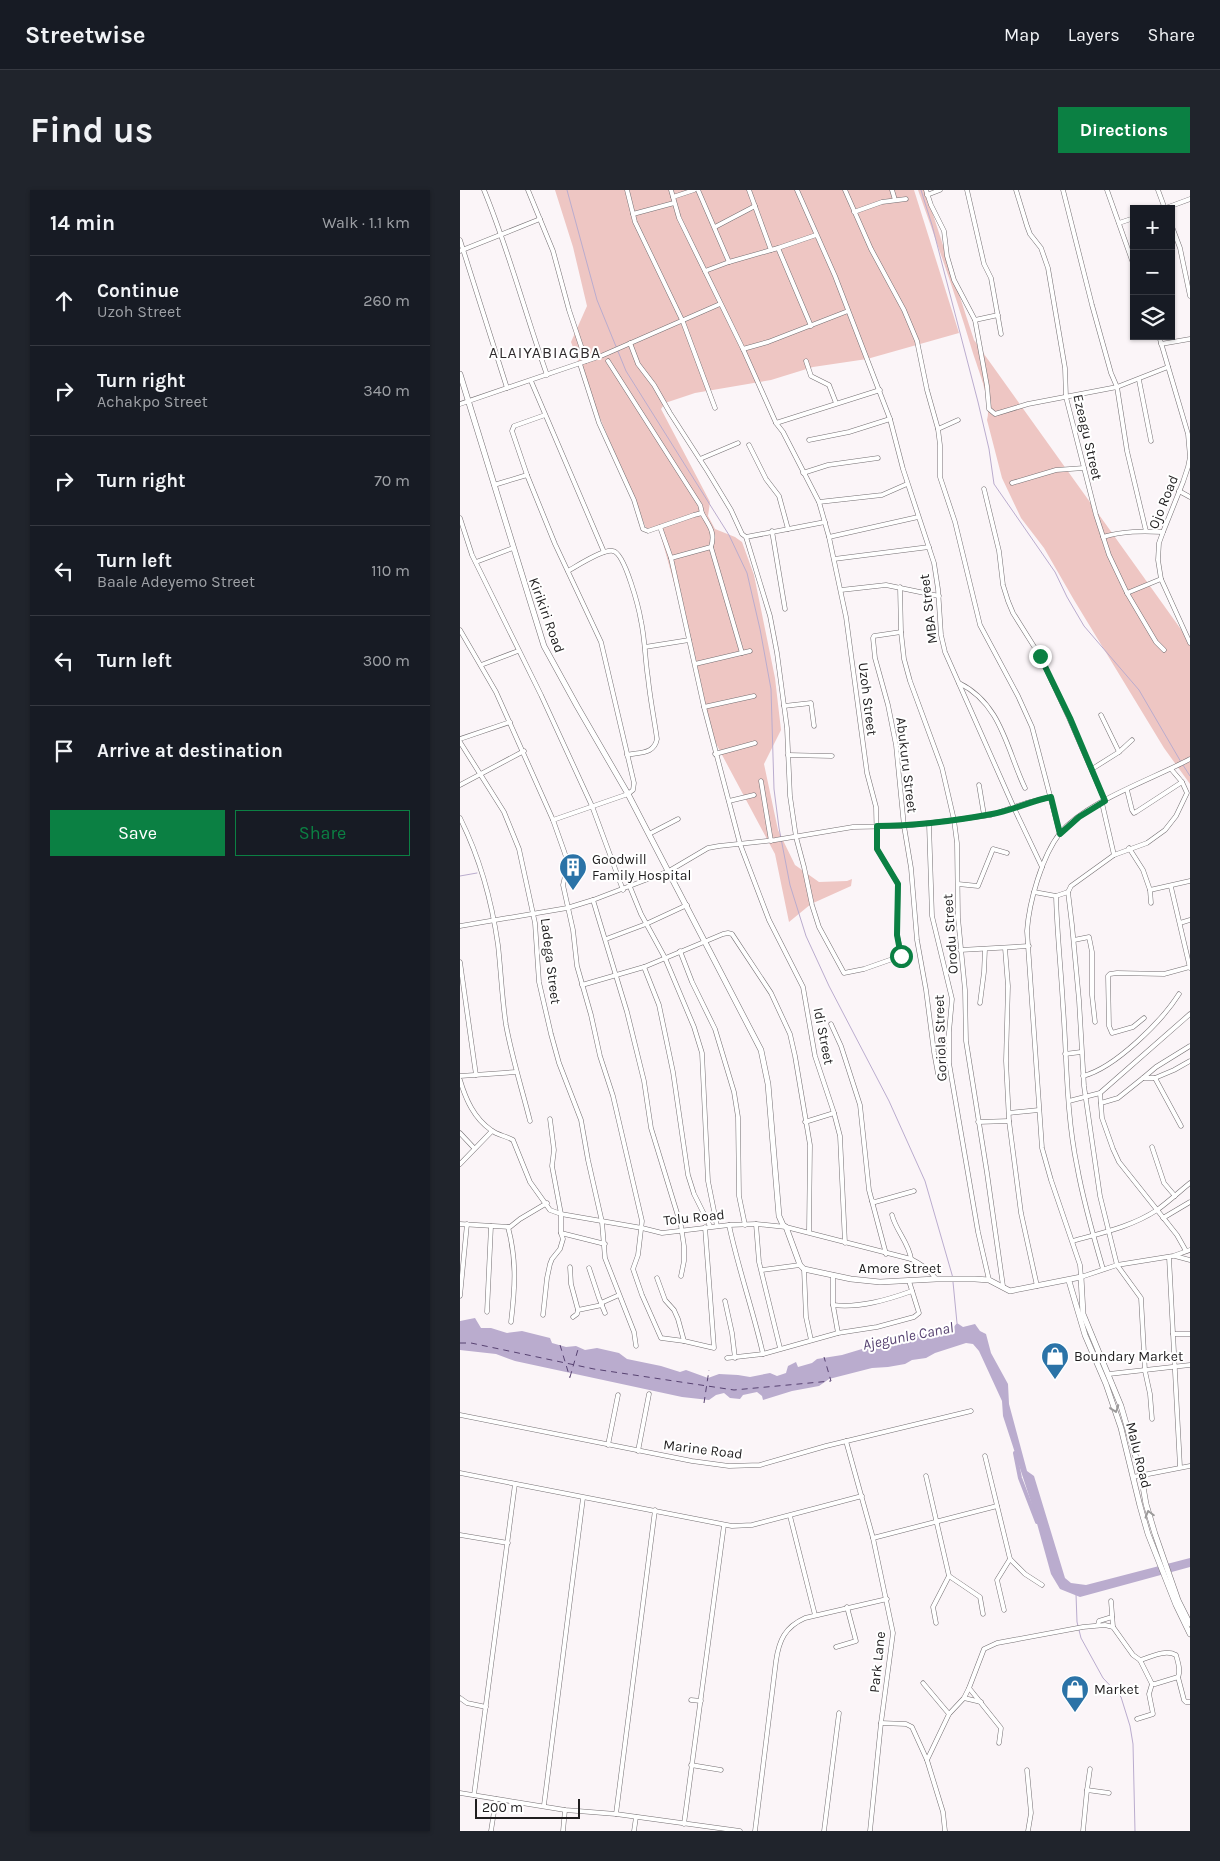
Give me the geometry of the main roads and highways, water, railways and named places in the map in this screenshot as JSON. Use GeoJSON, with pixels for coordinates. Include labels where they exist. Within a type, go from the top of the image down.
{"type":"FeatureCollection","features":[{"type":"Feature","properties":{"kind":"main road","name":"Kirikiri Road"},"geometry":{"type":"LineString","coordinates":[[460,374],[539,630],[551,659],[628,794],[761,1050],[768,1084],[779,1216],[782,1225],[786,1227],[802,1267]]}},
{"type":"Feature","properties":{"kind":"main road","name":"Amore Street"},"geometry":{"type":"LineString","coordinates":[[802,1267],[851,1279],[880,1282],[936,1279],[989,1280],[1010,1291],[1069,1281],[1081,1276]]}},
{"type":"Feature","properties":{"kind":"main road","name":"Malu Road"},"geometry":{"type":"LineString","coordinates":[[1081,1276],[1083,1314],[1109,1374],[1109,1383],[1140,1506],[1190,1634]]}},
{"type":"Feature","properties":{"kind":"main road","name":"Malu Road"},"geometry":{"type":"LineString","coordinates":[[1069,1281],[1085,1335],[1126,1421],[1141,1475],[1146,1504],[1161,1562]]}},
{"type":"Feature","properties":{"kind":"main road"},"geometry":{"type":"LineString","coordinates":[[1071,1288],[1076,1284],[1081,1284]]}},
{"type":"Feature","properties":{"kind":"main road","name":"Malu Road"},"geometry":{"type":"LineString","coordinates":[[1167,1577],[1190,1624]]}},
{"type":"Feature","properties":{"kind":"water"},"geometry":{"type":"Polygon","coordinates":[[[475,1318],[481,1328],[491,1328],[507,1333],[522,1331],[550,1338],[552,1343],[566,1347],[576,1346],[585,1350],[597,1348],[619,1353],[627,1359],[680,1372],[686,1370],[708,1378],[719,1374],[750,1377],[770,1373],[777,1376],[786,1373],[788,1366],[796,1362],[798,1367],[812,1363],[817,1359],[842,1355],[902,1337],[953,1328],[957,1323],[963,1327],[975,1324],[980,1331],[986,1334],[991,1353],[1008,1384],[1009,1404],[1027,1471],[1034,1476],[1065,1578],[1071,1583],[1086,1585],[1190,1558],[1190,1567],[1080,1597],[1060,1589],[1051,1574],[1031,1502],[1003,1416],[1002,1401],[979,1351],[973,1344],[966,1343],[935,1353],[926,1358],[912,1360],[905,1364],[872,1368],[829,1379],[819,1386],[792,1391],[763,1400],[762,1396],[757,1392],[743,1395],[740,1399],[730,1398],[724,1393],[716,1395],[709,1400],[682,1397],[515,1361],[496,1354],[460,1350],[460,1321],[475,1318]]]}},
{"type":"Feature","properties":{"kind":"waterway"},"geometry":{"type":"LineString","coordinates":[[567,190],[597,300],[626,371],[729,535],[747,573],[771,689],[774,789],[790,885],[806,936],[829,986],[889,1101],[925,1181],[953,1278]]}},
{"type":"Feature","properties":{"kind":"waterway"},"geometry":{"type":"LineString","coordinates":[[921,190],[932,225],[978,402],[989,449],[994,484],[1055,572],[1084,626],[1139,690],[1181,762]]}},
{"type":"Feature","properties":{"kind":"waterway"},"geometry":{"type":"LineString","coordinates":[[1183,765],[1190,776]]}},
{"type":"Feature","properties":{"kind":"waterway"},"geometry":{"type":"LineString","coordinates":[[460,876],[477,873]]}},
{"type":"Feature","properties":{"kind":"waterway"},"geometry":{"type":"LineString","coordinates":[[953,1282],[957,1323]]}},
{"type":"Feature","properties":{"kind":"waterway","name":"Ajegunle Canal"},"geometry":{"type":"LineString","coordinates":[[1015,1453],[1020,1478],[1037,1522]]}},
{"type":"Feature","properties":{"kind":"waterway"},"geometry":{"type":"LineString","coordinates":[[1076,1594],[1077,1622],[1081,1638],[1103,1678],[1121,1697],[1130,1726],[1133,1744],[1135,1831]]}},
{"type":"Feature","properties":{"kind":"place","name":"Goodwill Family Hospital"},"geometry":{"type":"Point","coordinates":[573,891]}},
{"type":"Feature","properties":{"kind":"place","name":"Boundary Market"},"geometry":{"type":"Point","coordinates":[1055,1380]}},
{"type":"Feature","properties":{"kind":"place","name":"Market"},"geometry":{"type":"Point","coordinates":[1075,1713]}},
{"type":"Feature","properties":{"kind":"district","name":"ALAIYABIAGBA"},"geometry":{"type":"Point","coordinates":[545,352]}}]}
